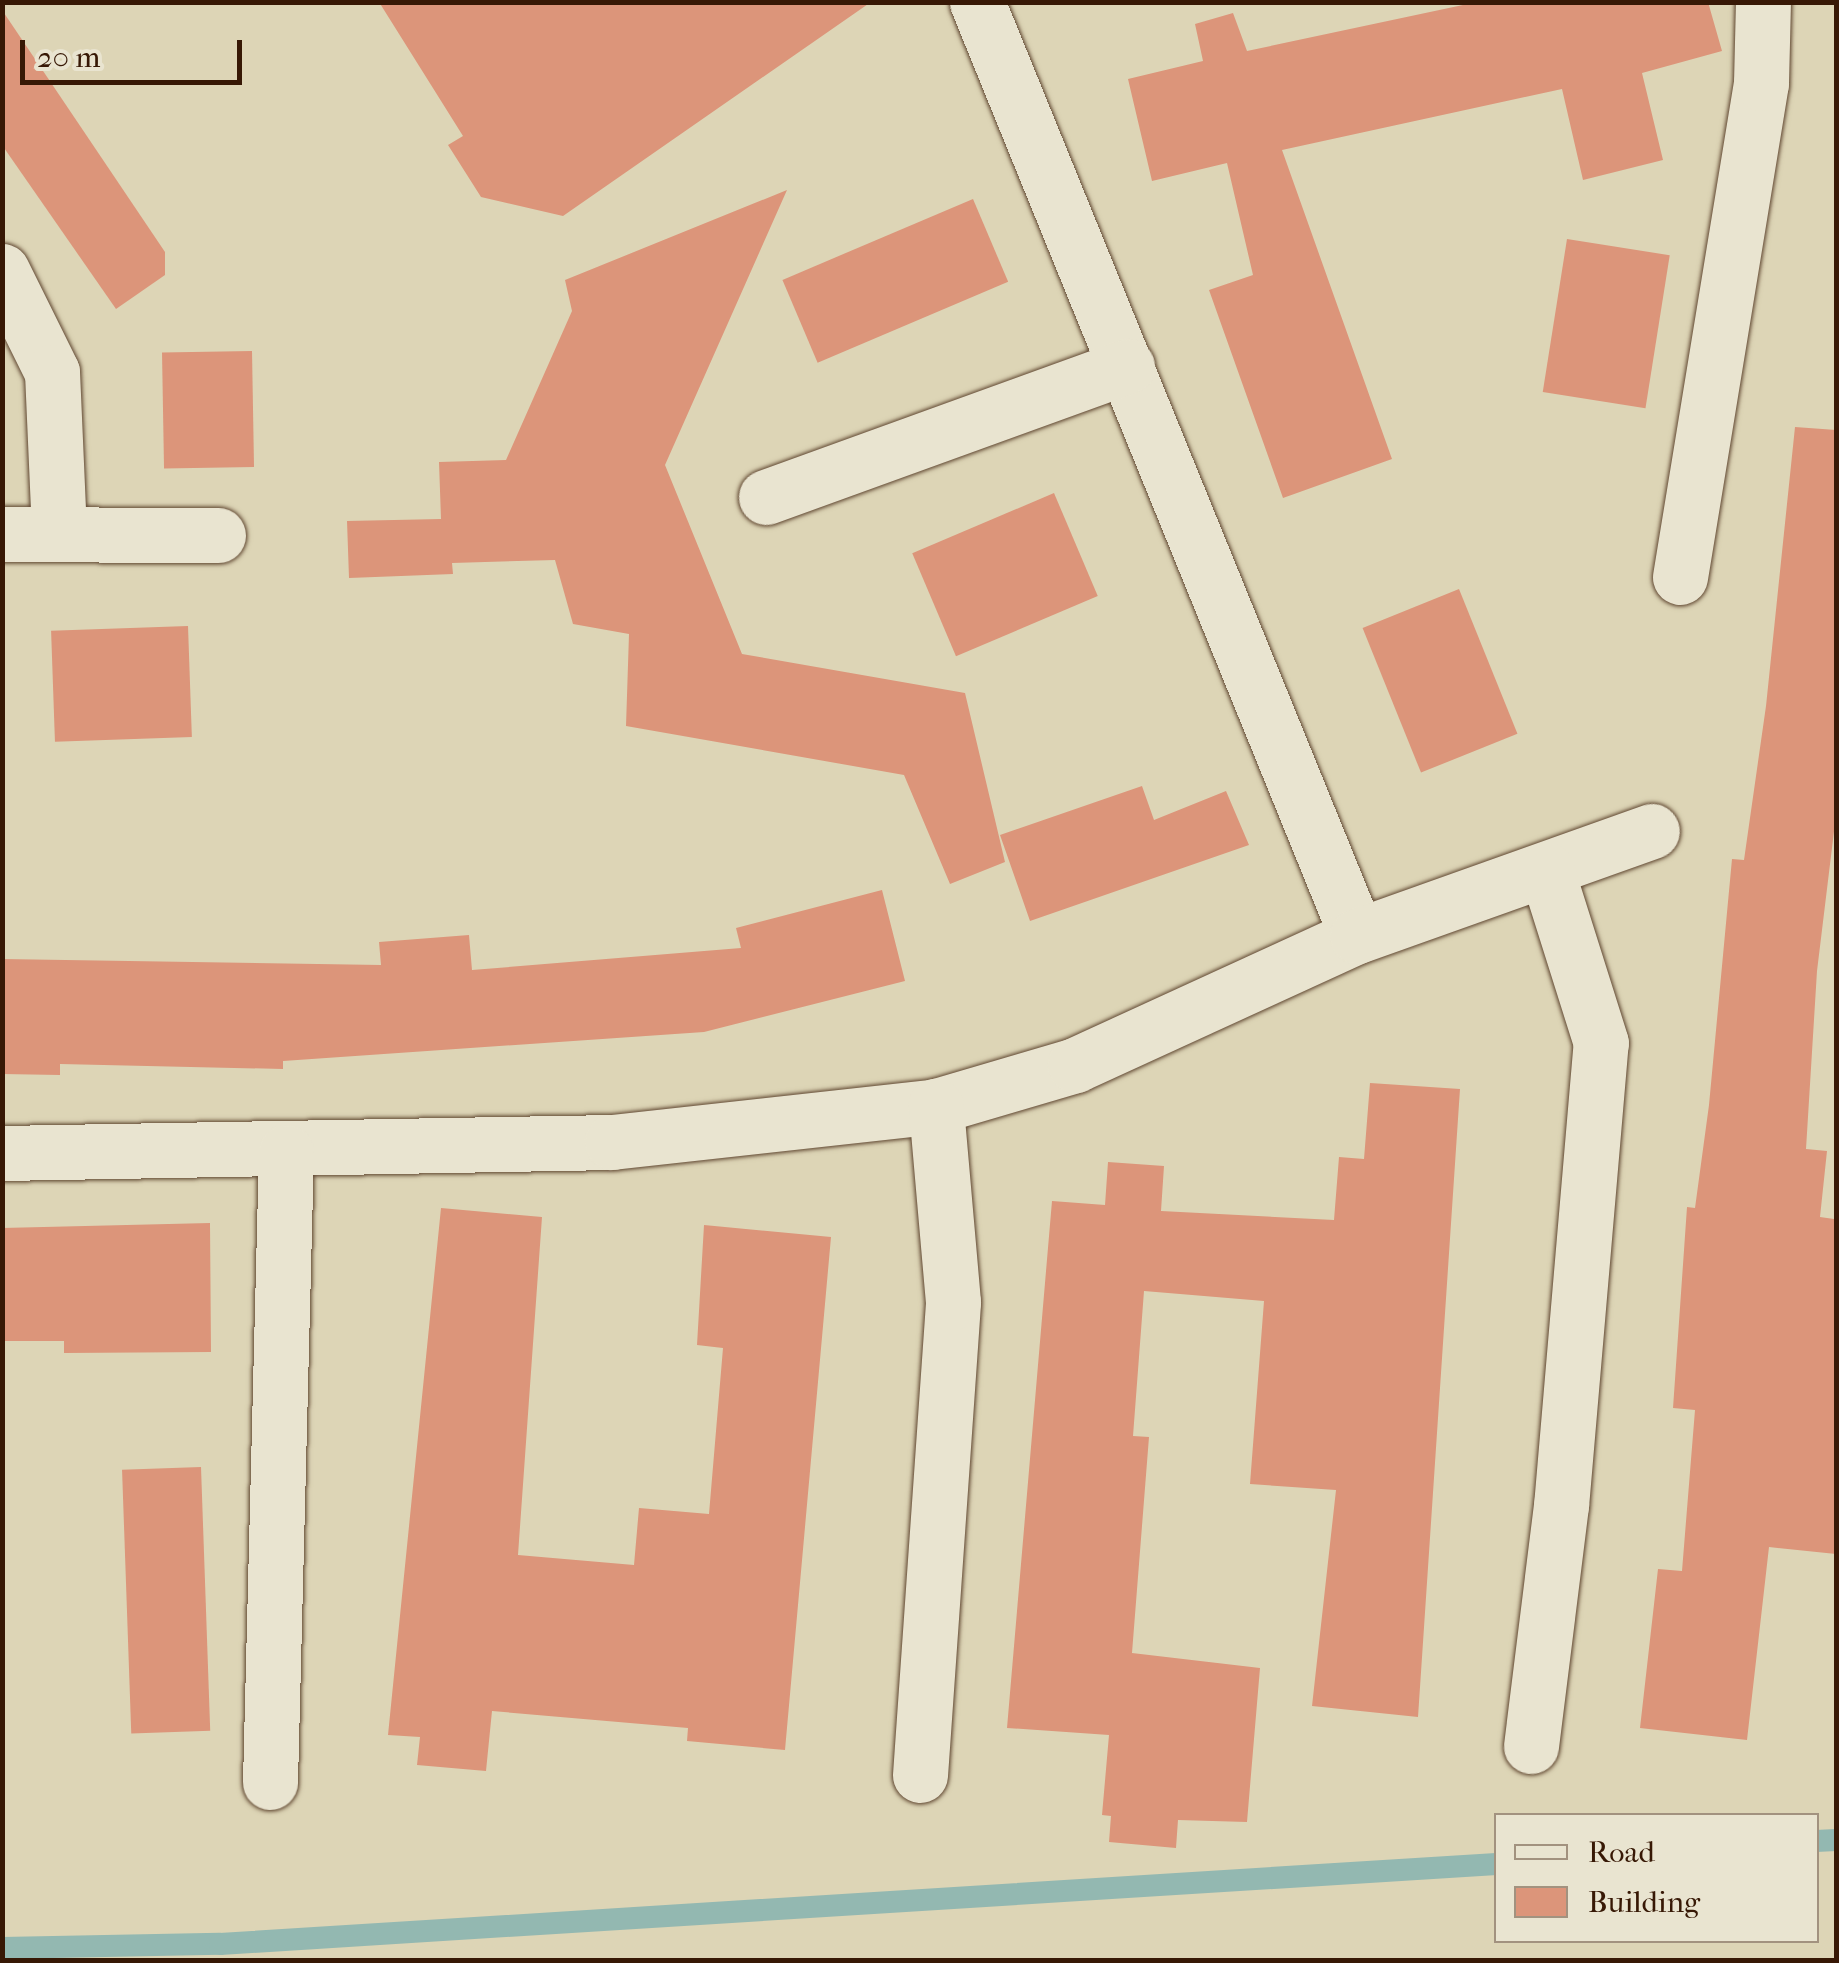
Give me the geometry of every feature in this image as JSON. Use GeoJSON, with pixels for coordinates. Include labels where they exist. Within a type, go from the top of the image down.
{"type":"FeatureCollection","features":[{"type":"Feature","properties":{"kind":"street"},"geometry":{"type":"LineString","coordinates":[[1680,577],[1762,83],[1763,2]]}},
{"type":"Feature","properties":{"kind":"street"},"geometry":{"type":"LineString","coordinates":[[986,4],[1357,936]]}},
{"type":"Feature","properties":{"kind":"street"},"geometry":{"type":"LineString","coordinates":[[2,271],[52,372],[58,534]]}},
{"type":"Feature","properties":{"kind":"street"},"geometry":{"type":"LineString","coordinates":[[766,498],[1127,366]]}},
{"type":"Feature","properties":{"kind":"street"},"geometry":{"type":"LineString","coordinates":[[2,534],[218,534]]}},
{"type":"Feature","properties":{"kind":"street"},"geometry":{"type":"LineString","coordinates":[[2,1153],[286,1152],[612,1142],[936,1106],[1075,1066],[1357,936],[1652,831]]}},
{"type":"Feature","properties":{"kind":"street"},"geometry":{"type":"LineString","coordinates":[[1531,1746],[1561,1506],[1601,1043],[1546,869]]}},
{"type":"Feature","properties":{"kind":"street"},"geometry":{"type":"LineString","coordinates":[[920,1775],[953,1302],[936,1106]]}},
{"type":"Feature","properties":{"kind":"street"},"geometry":{"type":"LineString","coordinates":[[270,1782],[286,1152]]}},
{"type":"Feature","properties":{"kind":"building"},"geometry":{"type":"Polygon","coordinates":[[[379,2],[871,2],[563,216],[481,197],[448,145],[463,136],[379,2]]]}},
{"type":"Feature","properties":{"kind":"building"},"geometry":{"type":"Polygon","coordinates":[[[1477,2],[1708,2],[1722,51],[1642,73],[1663,160],[1583,180],[1562,89],[1282,150],[1392,459],[1283,498],[1209,290],[1253,275],[1227,163],[1152,181],[1128,79],[1203,61],[1195,24],[1233,13],[1247,51],[1477,2]]]}},
{"type":"Feature","properties":{"kind":"building"},"geometry":{"type":"Polygon","coordinates":[[[2,10],[165,252],[165,275],[116,309],[2,145],[2,10]]]}},
{"type":"Feature","properties":{"kind":"building"},"geometry":{"type":"Polygon","coordinates":[[[787,190],[665,465],[742,654],[965,693],[1005,862],[950,884],[904,775],[626,726],[629,634],[573,624],[555,560],[452,563],[453,574],[349,578],[347,521],[441,519],[439,462],[506,460],[572,311],[565,280],[787,190]]]}},
{"type":"Feature","properties":{"kind":"building"},"geometry":{"type":"Polygon","coordinates":[[[973,199],[1008,282],[818,363],[782,280],[973,199]]]}},
{"type":"Feature","properties":{"kind":"building"},"geometry":{"type":"Polygon","coordinates":[[[1567,239],[1670,255],[1645,408],[1543,392],[1567,239]]]}},
{"type":"Feature","properties":{"kind":"building"},"geometry":{"type":"Polygon","coordinates":[[[252,351],[254,467],[164,469],[162,353],[252,351]]]}},
{"type":"Feature","properties":{"kind":"building"},"geometry":{"type":"Polygon","coordinates":[[[1795,427],[1836,430],[1836,815],[1817,971],[1806,1149],[1827,1151],[1820,1217],[1834,1219],[1836,1554],[1769,1547],[1747,1740],[1640,1728],[1658,1569],[1682,1571],[1695,1410],[1673,1408],[1687,1207],[1695,1208],[1709,1105],[1732,859],[1744,860],[1766,706],[1795,427]]]}},
{"type":"Feature","properties":{"kind":"building"},"geometry":{"type":"Polygon","coordinates":[[[1054,493],[1098,596],[956,656],[912,553],[1054,493]]]}},
{"type":"Feature","properties":{"kind":"building"},"geometry":{"type":"Polygon","coordinates":[[[1459,589],[1517,734],[1421,773],[1363,628],[1459,589]]]}},
{"type":"Feature","properties":{"kind":"building"},"geometry":{"type":"Polygon","coordinates":[[[188,626],[192,737],[55,742],[51,631],[188,626]]]}},
{"type":"Feature","properties":{"kind":"building"},"geometry":{"type":"Polygon","coordinates":[[[1142,786],[1154,820],[1226,791],[1249,845],[1030,921],[1000,835],[1142,786]]]}},
{"type":"Feature","properties":{"kind":"building"},"geometry":{"type":"Polygon","coordinates":[[[882,890],[905,981],[704,1032],[283,1061],[283,1069],[60,1064],[60,1075],[2,1074],[2,959],[381,965],[379,942],[469,935],[472,970],[741,948],[736,928],[882,890]]]}},
{"type":"Feature","properties":{"kind":"building"},"geometry":{"type":"Polygon","coordinates":[[[1370,1083],[1460,1089],[1418,1717],[1312,1706],[1336,1490],[1250,1484],[1264,1301],[1144,1291],[1133,1436],[1149,1437],[1132,1653],[1260,1668],[1247,1822],[1178,1820],[1176,1848],[1109,1842],[1111,1816],[1102,1815],[1109,1735],[1007,1728],[1052,1201],[1105,1205],[1108,1162],[1164,1166],[1161,1211],[1334,1220],[1339,1157],[1364,1159],[1370,1083]]]}},
{"type":"Feature","properties":{"kind":"building"},"geometry":{"type":"Polygon","coordinates":[[[441,1208],[542,1217],[518,1555],[634,1565],[639,1508],[709,1514],[723,1348],[697,1345],[704,1225],[831,1237],[785,1750],[687,1741],[688,1728],[492,1711],[486,1771],[417,1765],[420,1737],[388,1735],[441,1208]]]}},
{"type":"Feature","properties":{"kind":"building"},"geometry":{"type":"Polygon","coordinates":[[[210,1223],[211,1352],[64,1353],[64,1341],[2,1341],[2,1228],[210,1223]]]}},
{"type":"Feature","properties":{"kind":"building"},"geometry":{"type":"Polygon","coordinates":[[[201,1467],[210,1731],[131,1734],[122,1470],[201,1467]]]}},
{"type":"Feature","properties":{"kind":"waterway"},"geometry":{"type":"LineString","coordinates":[[1819,1841],[1836,1840]]}},
{"type":"Feature","properties":{"kind":"waterway"},"geometry":{"type":"LineString","coordinates":[[2,1948],[220,1944],[1494,1864]]}}]}
